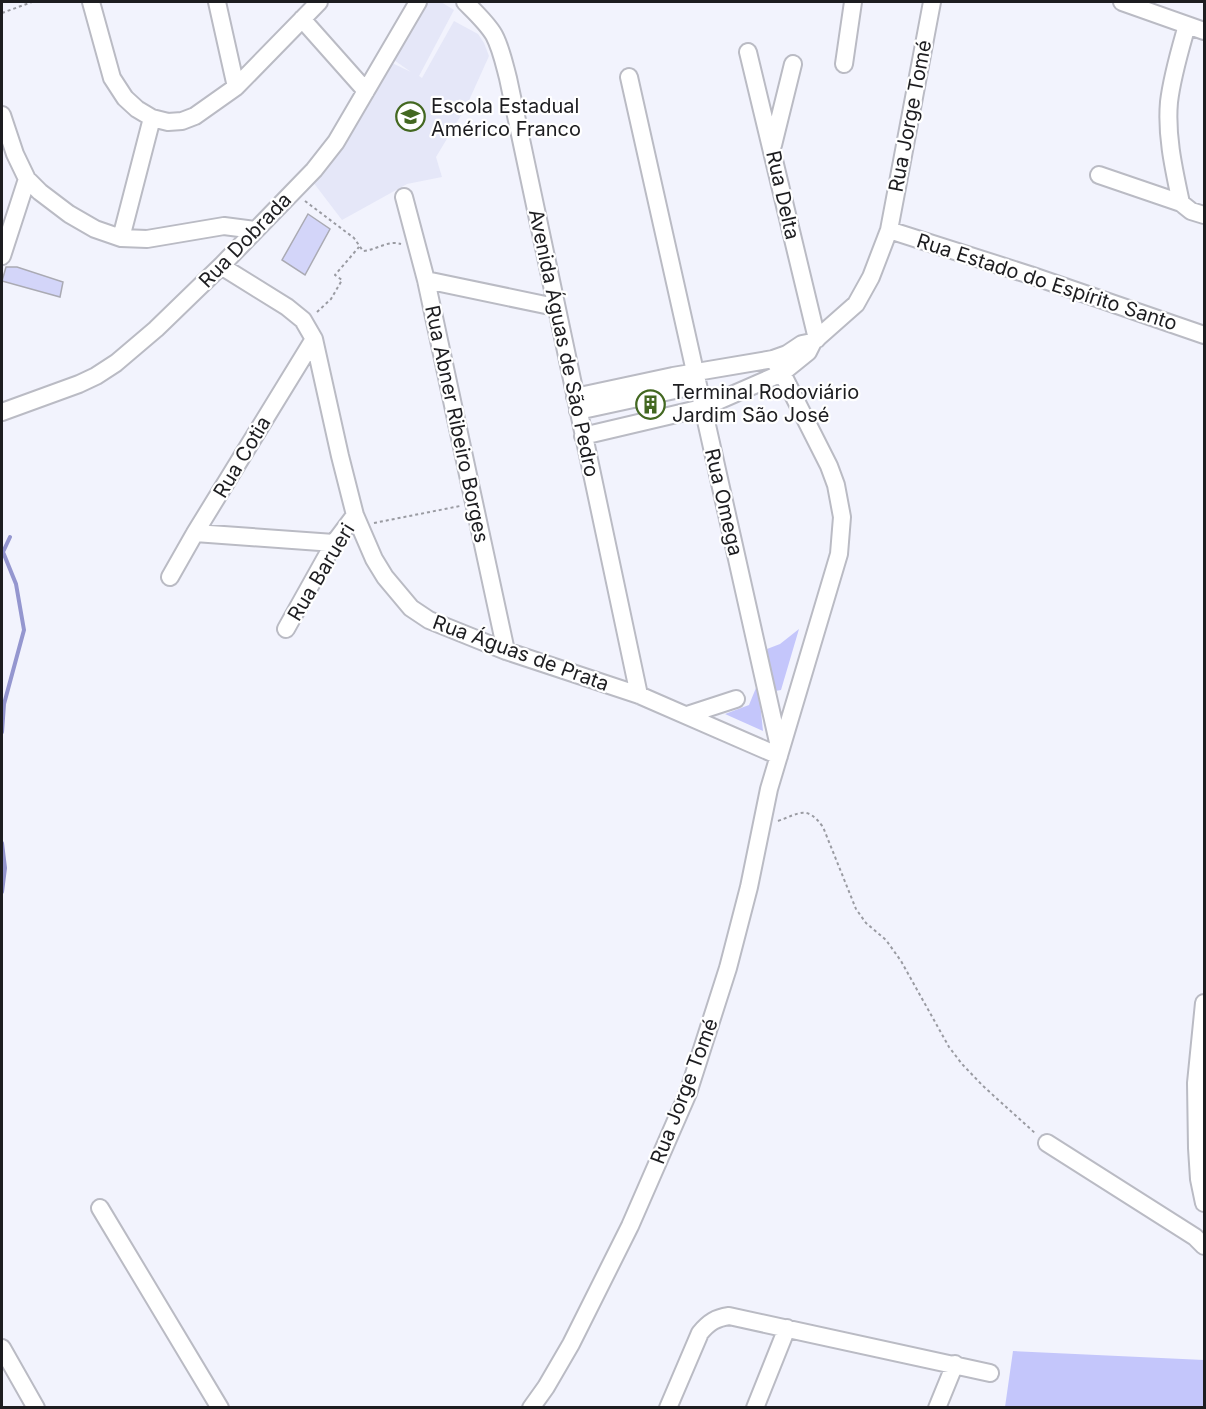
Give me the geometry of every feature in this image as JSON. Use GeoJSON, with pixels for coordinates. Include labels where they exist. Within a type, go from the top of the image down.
{"type":"FeatureCollection","features":[{"type":"Feature","properties":{"kind":"street"},"geometry":{"type":"LineString","coordinates":[[91,2],[112,78],[125,98],[137,109],[152,118],[168,122],[182,121],[195,116],[236,87],[319,2]]}},
{"type":"Feature","properties":{"kind":"street"},"geometry":{"type":"LineString","coordinates":[[217,2],[236,87]]}},
{"type":"Feature","properties":{"kind":"street","name":"Rua Dobrada"},"geometry":{"type":"LineString","coordinates":[[4,413],[79,384],[116,363],[156,329],[221,266],[314,170],[336,142],[418,2]]}},
{"type":"Feature","properties":{"kind":"street","name":"Avenida Águas de São Pedro"},"geometry":{"type":"LineString","coordinates":[[465,2],[494,35],[502,55],[517,116],[555,307],[639,695]]}},
{"type":"Feature","properties":{"kind":"street"},"geometry":{"type":"LineString","coordinates":[[836,2],[852,4],[844,64]]}},
{"type":"Feature","properties":{"kind":"street","name":"Rua Jorge Tomé"},"geometry":{"type":"LineString","coordinates":[[531,1407],[546,1387],[571,1344],[630,1226],[687,1093],[728,968],[749,886],[769,789],[839,554],[842,518],[830,466],[777,366],[808,352],[815,341],[856,304],[864,292],[889,230],[932,2]]}},
{"type":"Feature","properties":{"kind":"street"},"geometry":{"type":"LineString","coordinates":[[1122,2],[1204,32]]}},
{"type":"Feature","properties":{"kind":"street"},"geometry":{"type":"LineString","coordinates":[[302,19],[366,91]]}},
{"type":"Feature","properties":{"kind":"street"},"geometry":{"type":"LineString","coordinates":[[1181,203],[1170,145],[1169,104],[1173,78],[1187,25]]}},
{"type":"Feature","properties":{"kind":"street","name":"Rua Delta"},"geometry":{"type":"LineString","coordinates":[[748,52],[815,341]]}},
{"type":"Feature","properties":{"kind":"street"},"geometry":{"type":"LineString","coordinates":[[772,149],[793,64]]}},
{"type":"Feature","properties":{"kind":"street","name":"Rua Omega"},"geometry":{"type":"LineString","coordinates":[[629,77],[780,754]]}},
{"type":"Feature","properties":{"kind":"street"},"geometry":{"type":"LineString","coordinates":[[2,115],[15,154],[27,179],[69,214],[95,229],[121,238],[147,239],[224,226],[255,230]]}},
{"type":"Feature","properties":{"kind":"street"},"geometry":{"type":"LineString","coordinates":[[121,238],[152,118]]}},
{"type":"Feature","properties":{"kind":"street"},"geometry":{"type":"LineString","coordinates":[[1099,176],[1181,203],[1191,211],[1204,216]]}},
{"type":"Feature","properties":{"kind":"street"},"geometry":{"type":"LineString","coordinates":[[2,256],[27,179]]}},
{"type":"Feature","properties":{"kind":"street","name":"Rua Abner Ribeiro Borges"},"geometry":{"type":"LineString","coordinates":[[404,197],[426,280],[506,651]]}},
{"type":"Feature","properties":{"kind":"street","name":"Rua Estado do Espírito Santo"},"geometry":{"type":"LineString","coordinates":[[889,230],[1030,274],[1204,335]]}},
{"type":"Feature","properties":{"kind":"street","name":"Rua Águas de Prata"},"geometry":{"type":"LineString","coordinates":[[221,266],[287,307],[303,320],[314,339],[357,521],[385,577],[411,608],[429,620],[506,651],[639,695],[780,754]]}},
{"type":"Feature","properties":{"kind":"street"},"geometry":{"type":"LineString","coordinates":[[426,280],[555,307]]}},
{"type":"Feature","properties":{"kind":"street","name":"Rua Cotia"},"geometry":{"type":"LineString","coordinates":[[170,577],[314,339]]}},
{"type":"Feature","properties":{"kind":"street"},"geometry":{"type":"LineString","coordinates":[[579,417],[699,391],[777,366]]}},
{"type":"Feature","properties":{"kind":"street"},"geometry":{"type":"LineString","coordinates":[[579,417],[699,391],[777,366]]}},
{"type":"Feature","properties":{"kind":"street","name":"Rua Barueri"},"geometry":{"type":"LineString","coordinates":[[286,630],[334,543],[357,521]]}},
{"type":"Feature","properties":{"kind":"street"},"geometry":{"type":"LineString","coordinates":[[195,533],[334,543]]}},
{"type":"Feature","properties":{"kind":"street"},"geometry":{"type":"LineString","coordinates":[[687,715],[736,699]]}},
{"type":"Feature","properties":{"kind":"street"},"geometry":{"type":"LineString","coordinates":[[1204,1003],[1196,1083],[1198,1169],[1204,1203]]}},
{"type":"Feature","properties":{"kind":"street"},"geometry":{"type":"LineString","coordinates":[[1047,1143],[1200,1242]]}},
{"type":"Feature","properties":{"kind":"street"},"geometry":{"type":"LineString","coordinates":[[100,1208],[220,1407]]}},
{"type":"Feature","properties":{"kind":"street"},"geometry":{"type":"LineString","coordinates":[[668,1407],[700,1333],[708,1323],[729,1316],[990,1373]]}},
{"type":"Feature","properties":{"kind":"street"},"geometry":{"type":"LineString","coordinates":[[755,1407],[787,1328]]}},
{"type":"Feature","properties":{"kind":"street"},"geometry":{"type":"LineString","coordinates":[[2,1348],[36,1407]]}},
{"type":"Feature","properties":{"kind":"street"},"geometry":{"type":"LineString","coordinates":[[937,1407],[955,1364]]}},
{"type":"Feature","properties":{"kind":"path"},"geometry":{"type":"LineString","coordinates":[[2,13],[32,2]]}},
{"type":"Feature","properties":{"kind":"path"},"geometry":{"type":"LineString","coordinates":[[288,195],[308,202],[354,238],[363,251],[392,242],[418,250]]}},
{"type":"Feature","properties":{"kind":"path"},"geometry":{"type":"LineString","coordinates":[[303,320],[320,310],[331,299],[342,280],[335,274],[359,247]]}},
{"type":"Feature","properties":{"kind":"path"},"geometry":{"type":"LineString","coordinates":[[357,521],[474,503]]}},
{"type":"Feature","properties":{"kind":"path"},"geometry":{"type":"LineString","coordinates":[[761,827],[801,812],[815,816],[823,827],[856,909],[866,923],[886,940],[901,960],[949,1047],[983,1086],[1047,1143]]}},
{"type":"Feature","properties":{"kind":"shaded area","name":"Escola Estadual Américo Franco"},"geometry":{"type":"Polygon","coordinates":[[[425,2],[441,2],[454,10],[419,76],[422,78],[454,21],[478,34],[489,56],[466,107],[436,157],[442,177],[407,184],[342,220],[313,182],[392,63],[411,72],[394,60],[425,2]]]}},
{"type":"Feature","properties":{"kind":"shaded area"},"geometry":{"type":"Polygon","coordinates":[[[799,629],[781,690],[775,691],[767,649],[780,644],[799,629]]]}},
{"type":"Feature","properties":{"kind":"shaded area"},"geometry":{"type":"Polygon","coordinates":[[[758,683],[763,731],[725,714],[749,705],[758,683]]]}},
{"type":"Feature","properties":{"kind":"shaded area"},"geometry":{"type":"Polygon","coordinates":[[[1013,1351],[1204,1360],[1204,1407],[1005,1407],[1013,1351]]]}},
{"type":"Feature","properties":{"kind":"building"},"geometry":{"type":"Polygon","coordinates":[[[308,214],[330,229],[305,275],[282,260],[308,214]]]}},
{"type":"Feature","properties":{"kind":"building"},"geometry":{"type":"Polygon","coordinates":[[[6,267],[17,267],[63,282],[60,297],[2,281],[6,267]]]}},
{"type":"Feature","properties":{"kind":"waterway"},"geometry":{"type":"LineString","coordinates":[[2,732],[4,704],[24,630],[16,584],[3,552],[10,537]]}},
{"type":"Feature","properties":{"kind":"waterway"},"geometry":{"type":"LineString","coordinates":[[2,843],[5,868],[2,892]]}},
{"type":"Feature","properties":{"kind":"place","name":"Escola Estadual Américo Franco"},"geometry":{"type":"Point","coordinates":[410,117]}},
{"type":"Feature","properties":{"kind":"place","name":"Terminal Rodoviário Jardim São José"},"geometry":{"type":"Point","coordinates":[651,404]}}]}
